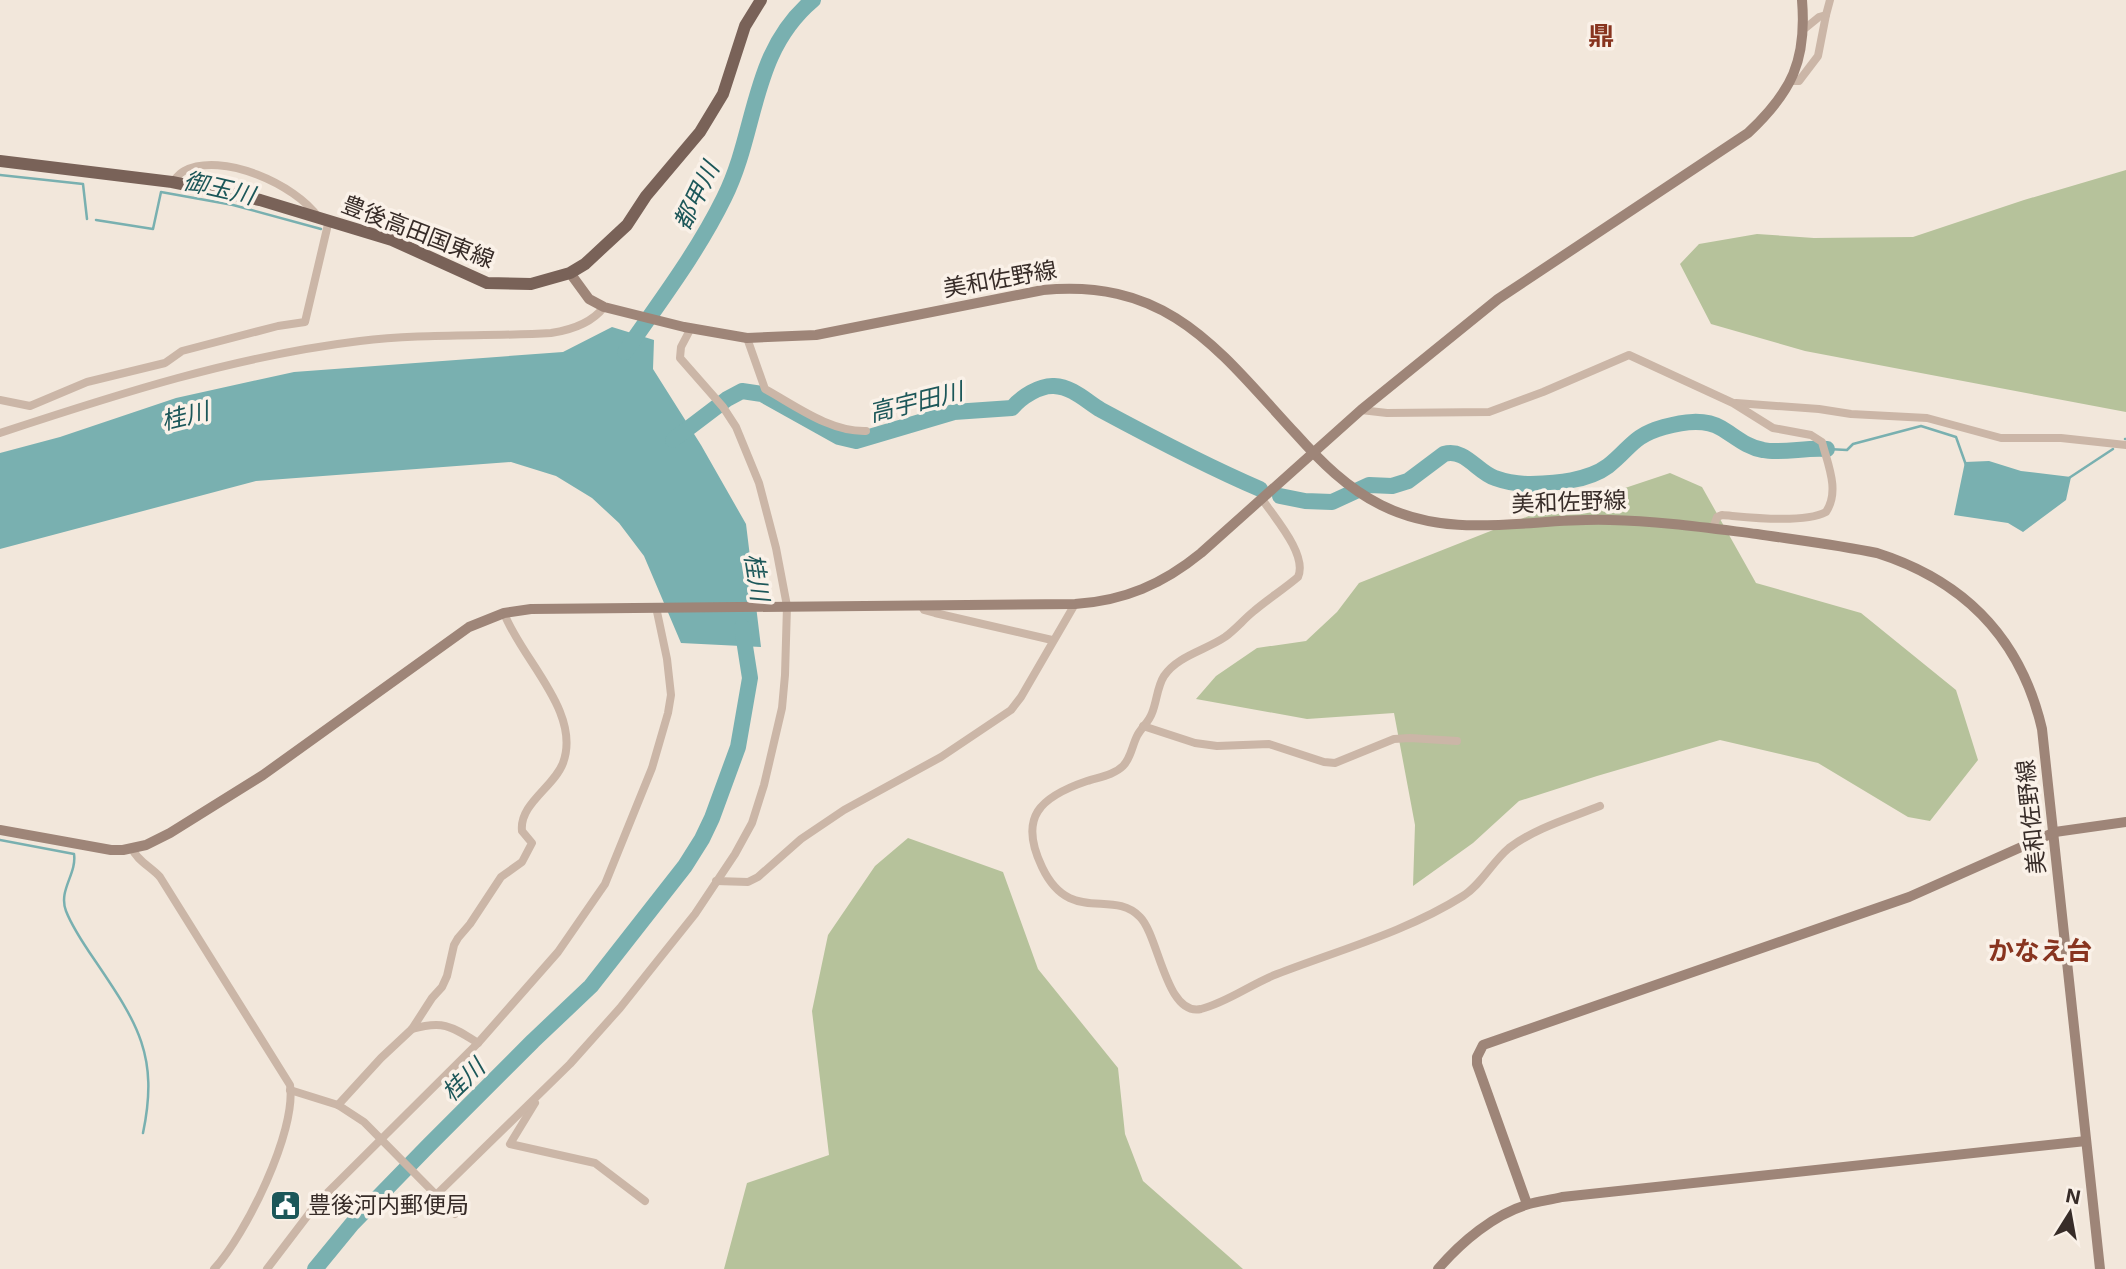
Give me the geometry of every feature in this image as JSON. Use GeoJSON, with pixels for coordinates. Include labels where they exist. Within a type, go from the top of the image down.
{"type":"FeatureCollection","features":[{"type":"Feature","properties":{"kind":"main road","name":"豊後高田国東線"},"geometry":{"type":"LineString","coordinates":[[0,161],[172,182],[260,200],[392,240],[486,283],[531,284],[570,272],[595,256],[627,225],[646,196],[700,132],[723,94],[745,26],[761,0]]}},
{"type":"Feature","properties":{"kind":"street"},"geometry":{"type":"LineString","coordinates":[[0,830],[111,850],[146,845],[263,775],[470,627],[504,613],[531,609],[1074,604],[1121,598],[1164,580],[1201,553],[1361,410],[1518,285],[1748,133],[1775,107],[1791,81],[1799,61],[1803,30],[1802,0]]}},
{"type":"Feature","properties":{"kind":"street"},"geometry":{"type":"LineString","coordinates":[[1791,81],[1798,80],[1818,56],[1829,0]]}},
{"type":"Feature","properties":{"kind":"street"},"geometry":{"type":"LineString","coordinates":[[1803,30],[1819,17],[1826,15]]}},
{"type":"Feature","properties":{"kind":"street"},"geometry":{"type":"LineString","coordinates":[[0,400],[30,406],[88,382],[165,363],[182,351],[278,326],[305,322],[324,218],[310,205],[260,174],[234,168],[198,166],[183,171],[172,182]]}},
{"type":"Feature","properties":{"kind":"street","name":"美和佐野線"},"geometry":{"type":"LineString","coordinates":[[570,272],[589,299],[604,307],[747,338],[816,335],[1043,290],[1079,288],[1117,293],[1169,313],[1203,335],[1314,453],[1350,487],[1397,513],[1455,527],[1607,520],[1683,524],[1877,553],[1925,572],[1967,600],[2002,638],[2016,658],[2032,694],[2042,729],[2100,1269]]}},
{"type":"Feature","properties":{"kind":"street"},"geometry":{"type":"LineString","coordinates":[[0,433],[176,378],[237,363],[316,347],[372,340],[449,334],[551,333],[567,330],[596,317],[604,307]]}},
{"type":"Feature","properties":{"kind":"street"},"geometry":{"type":"LineString","coordinates":[[435,1193],[570,1064],[620,1008],[695,914],[752,823],[774,749],[785,675],[784,606],[771,526],[744,444],[720,404],[680,358],[687,327]]}},
{"type":"Feature","properties":{"kind":"street"},"geometry":{"type":"LineString","coordinates":[[747,338],[765,389],[828,423],[853,431],[866,431]]}},
{"type":"Feature","properties":{"kind":"street"},"geometry":{"type":"LineString","coordinates":[[1361,410],[1387,413],[1489,412],[1544,392],[1629,355],[1733,403],[1773,428],[1811,435],[1822,442],[1833,492],[1830,505],[1824,514],[1773,519],[1721,515],[1717,517],[1713,528]]}},
{"type":"Feature","properties":{"kind":"street"},"geometry":{"type":"LineString","coordinates":[[1733,403],[1927,418],[2001,438],[2062,438],[2126,445]]}},
{"type":"Feature","properties":{"kind":"street"},"geometry":{"type":"LineString","coordinates":[[1262,499],[1297,551],[1301,565],[1300,574],[1224,638],[1172,667],[1165,675],[1150,718],[1136,737],[1126,763],[1120,769],[1072,786],[1050,799],[1035,816],[1031,836],[1043,869],[1061,894],[1079,902],[1122,907],[1138,915],[1150,933],[1171,989],[1182,1004],[1190,1009],[1205,1007],[1273,975],[1408,924],[1464,896],[1499,857],[1523,839],[1600,806]]}},
{"type":"Feature","properties":{"kind":"street"},"geometry":{"type":"LineString","coordinates":[[716,881],[748,882],[758,877],[801,839],[844,810],[941,757],[1017,704],[1052,640],[1072,613],[1074,604]]}},
{"type":"Feature","properties":{"kind":"street"},"geometry":{"type":"LineString","coordinates":[[921,606],[935,614],[1052,640]]}},
{"type":"Feature","properties":{"kind":"street"},"geometry":{"type":"LineString","coordinates":[[267,1269],[318,1202],[478,1043],[558,952],[605,884],[652,768],[668,713],[671,695],[658,607]]}},
{"type":"Feature","properties":{"kind":"street"},"geometry":{"type":"LineString","coordinates":[[338,1105],[412,1029],[442,987],[458,938],[501,877],[522,862],[532,843],[522,831],[522,822],[563,764],[566,737],[563,719],[514,637],[504,613]]}},
{"type":"Feature","properties":{"kind":"street"},"geometry":{"type":"LineString","coordinates":[[1143,726],[1195,743],[1217,746],[1269,744],[1335,763],[1394,739],[1457,741]]}},
{"type":"Feature","properties":{"kind":"street"},"geometry":{"type":"LineString","coordinates":[[1527,1205],[1478,1064],[1477,1058],[1483,1045],[1909,897],[2055,832],[2126,822]]}},
{"type":"Feature","properties":{"kind":"street"},"geometry":{"type":"LineString","coordinates":[[132,848],[137,857],[160,877],[290,1090],[283,1134],[267,1178],[228,1254],[214,1269]]}},
{"type":"Feature","properties":{"kind":"street"},"geometry":{"type":"LineString","coordinates":[[412,1029],[431,1024],[446,1025],[478,1043]]}},
{"type":"Feature","properties":{"kind":"street"},"geometry":{"type":"LineString","coordinates":[[290,1090],[338,1105],[365,1122],[454,1214]]}},
{"type":"Feature","properties":{"kind":"street"},"geometry":{"type":"LineString","coordinates":[[542,1092],[510,1144],[595,1163],[645,1201]]}},
{"type":"Feature","properties":{"kind":"street"},"geometry":{"type":"LineString","coordinates":[[1438,1269],[1451,1253],[1493,1222],[1527,1205],[1562,1197],[2086,1141]]}},
{"type":"Feature","properties":{"kind":"green space"},"geometry":{"type":"Polygon","coordinates":[[[2126,170],[2126,412],[1805,351],[1711,324],[1680,264],[1699,244],[1757,234],[1814,238],[1913,237],[2126,170]]]}},
{"type":"Feature","properties":{"kind":"green space"},"geometry":{"type":"Polygon","coordinates":[[[1670,473],[1702,487],[1756,583],[1861,613],[1956,690],[1978,760],[1930,821],[1908,817],[1818,763],[1720,740],[1519,801],[1473,843],[1413,886],[1415,825],[1394,713],[1307,719],[1196,699],[1216,676],[1257,648],[1306,641],[1337,612],[1359,583],[1582,495],[1619,490],[1670,473]]]}},
{"type":"Feature","properties":{"kind":"green space"},"geometry":{"type":"Polygon","coordinates":[[[908,838],[1003,872],[1038,969],[1118,1068],[1125,1134],[1143,1181],[1243,1269],[724,1269],[747,1183],[829,1155],[812,1011],[828,935],[875,866],[908,838]]]}},
{"type":"Feature","properties":{"kind":"water"},"geometry":{"type":"Polygon","coordinates":[[[612,327],[654,340],[653,369],[746,524],[761,647],[681,643],[644,556],[619,523],[592,498],[556,476],[511,462],[256,481],[0,549],[0,453],[60,437],[176,398],[294,372],[563,352],[612,327]]]}},
{"type":"Feature","properties":{"kind":"water"},"geometry":{"type":"Polygon","coordinates":[[[1989,461],[2021,471],[2071,477],[2066,500],[2023,532],[2008,523],[1954,515],[1965,462],[1989,461]]]}},
{"type":"Feature","properties":{"kind":"waterway","name":"都甲川"},"geometry":{"type":"LineString","coordinates":[[625,352],[678,276],[724,198],[735,172],[766,68],[792,21],[813,0]]}},
{"type":"Feature","properties":{"kind":"waterway","name":"御玉川"},"geometry":{"type":"LineString","coordinates":[[0,175],[83,184],[87,219]]}},
{"type":"Feature","properties":{"kind":"waterway","name":"御玉川"},"geometry":{"type":"LineString","coordinates":[[96,220],[153,229],[161,192],[233,205],[321,229]]}},
{"type":"Feature","properties":{"kind":"waterway","name":"高宇田川"},"geometry":{"type":"LineString","coordinates":[[673,440],[727,399],[742,391],[762,394],[839,437],[856,441],[954,412],[1012,408],[1031,393],[1043,387],[1054,386],[1073,392],[1160,441],[1260,489]]}},
{"type":"Feature","properties":{"kind":"waterway","name":"高宇田川"},"geometry":{"type":"LineString","coordinates":[[1280,496],[1305,501],[1332,502],[1369,485],[1392,486],[1408,481],[1444,454],[1451,453],[1465,457],[1489,475],[1504,481],[1531,484],[1571,480],[1600,471],[1645,434],[1685,422],[1714,425],[1757,449],[1827,449]]}},
{"type":"Feature","properties":{"kind":"waterway","name":"高宇田川"},"geometry":{"type":"LineString","coordinates":[[1828,449],[1847,450],[1853,444],[1921,426],[1956,437],[1966,465]]}},
{"type":"Feature","properties":{"kind":"waterway","name":"高宇田川"},"geometry":{"type":"LineString","coordinates":[[2069,478],[2113,449]]}},
{"type":"Feature","properties":{"kind":"waterway","name":"桂川"},"geometry":{"type":"LineString","coordinates":[[315,1269],[352,1224],[429,1145],[591,986],[685,866],[712,818],[738,747],[750,678],[742,627]]}},
{"type":"Feature","properties":{"kind":"waterway"},"geometry":{"type":"LineString","coordinates":[[0,840],[74,854],[64,903],[79,937],[123,1004],[141,1042],[148,1083],[143,1133]]}},
{"type":"Feature","properties":{"kind":"place","name":"豊後河内郵便局"},"geometry":{"type":"Point","coordinates":[285,1205]}},
{"type":"Feature","properties":{"kind":"district","name":"鼎"},"geometry":{"type":"Point","coordinates":[1601,35]}},
{"type":"Feature","properties":{"kind":"district","name":"かなえ台"},"geometry":{"type":"Point","coordinates":[2040,950]}}]}
